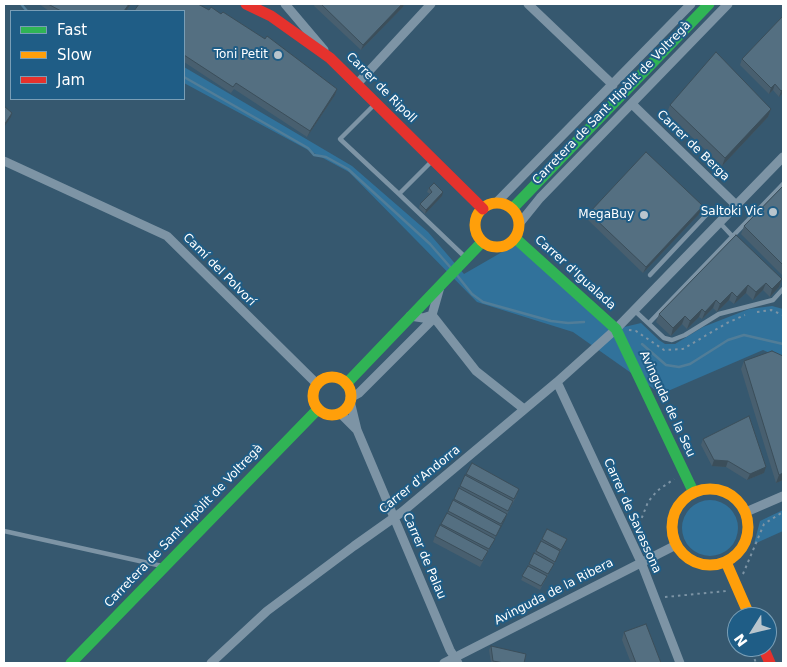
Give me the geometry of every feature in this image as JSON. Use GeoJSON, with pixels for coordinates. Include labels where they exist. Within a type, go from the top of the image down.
{"type":"FeatureCollection","features":[{"type":"Feature","properties":{"kind":"street","name":"Carrer de Ripoll"},"geometry":{"type":"LineString","coordinates":[[246,4],[271,16],[330,58],[358,83],[483,209]]}},
{"type":"Feature","properties":{"kind":"street"},"geometry":{"type":"LineString","coordinates":[[285,4],[330,58]]}},
{"type":"Feature","properties":{"kind":"street"},"geometry":{"type":"LineString","coordinates":[[358,83],[431,4]]}},
{"type":"Feature","properties":{"kind":"street"},"geometry":{"type":"LineString","coordinates":[[528,4],[613,85]]}},
{"type":"Feature","properties":{"kind":"street","name":"Carretera de Sant Hipòlit de Voltregà"},"geometry":{"type":"LineString","coordinates":[[496,204],[691,4]]}},
{"type":"Feature","properties":{"kind":"street","name":"Carretera de Sant Hipòlit de Voltregà"},"geometry":{"type":"LineString","coordinates":[[512,209],[709,4]]}},
{"type":"Feature","properties":{"kind":"street","name":"Carretera de Sant Hipòlit de Voltregà"},"geometry":{"type":"LineString","coordinates":[[519,224],[540,198],[728,4]]}},
{"type":"Feature","properties":{"kind":"street","name":"Carrer de Berga"},"geometry":{"type":"LineString","coordinates":[[632,104],[737,206]]}},
{"type":"Feature","properties":{"kind":"street","name":"Carrer d'Andorra"},"geometry":{"type":"LineString","coordinates":[[211,663],[236,638],[285,596],[394,518],[557,382],[616,329],[783,157]]}},
{"type":"Feature","properties":{"kind":"street","name":"Camí del Polvorí"},"geometry":{"type":"LineString","coordinates":[[4,161],[167,236],[317,384]]}},
{"type":"Feature","properties":{"kind":"street"},"geometry":{"type":"LineString","coordinates":[[496,204],[512,209],[519,224],[515,238],[507,245],[500,247],[492,247],[482,242],[476,231],[475,223],[483,209],[496,204]]}},
{"type":"Feature","properties":{"kind":"street","name":"Carrer d'Igualada"},"geometry":{"type":"LineString","coordinates":[[515,238],[616,329]]}},
{"type":"Feature","properties":{"kind":"street"},"geometry":{"type":"LineString","coordinates":[[346,384],[482,242]]}},
{"type":"Feature","properties":{"kind":"street"},"geometry":{"type":"LineString","coordinates":[[350,400],[346,384],[334,378],[322,380],[317,384],[313,397],[318,409],[330,415],[340,413],[350,400],[433,316],[441,283]]}},
{"type":"Feature","properties":{"kind":"street"},"geometry":{"type":"LineString","coordinates":[[410,316],[424,318],[433,316]]}},
{"type":"Feature","properties":{"kind":"street"},"geometry":{"type":"LineString","coordinates":[[433,316],[476,371],[524,409]]}},
{"type":"Feature","properties":{"kind":"street","name":"Avinguda de la Seu"},"geometry":{"type":"LineString","coordinates":[[616,329],[693,492]]}},
{"type":"Feature","properties":{"kind":"street","name":"Carrer de Savassona"},"geometry":{"type":"LineString","coordinates":[[557,382],[641,562],[680,663]]}},
{"type":"Feature","properties":{"kind":"street","name":"Carrer de Palau"},"geometry":{"type":"LineString","coordinates":[[350,400],[357,430],[457,660]]}},
{"type":"Feature","properties":{"kind":"street","name":"Carretera de Sant Hipòlit de Voltregà"},"geometry":{"type":"LineString","coordinates":[[70,663],[318,409]]}},
{"type":"Feature","properties":{"kind":"street","name":"Carrer de Palau"},"geometry":{"type":"LineString","coordinates":[[340,413],[357,430]]}},
{"type":"Feature","properties":{"kind":"street"},"geometry":{"type":"LineString","coordinates":[[711,488],[729,493],[746,512],[748,526],[746,540],[738,553],[726,562],[711,565],[696,563],[682,554],[676,544],[671,527],[674,512],[681,500],[693,492],[711,488]]}},
{"type":"Feature","properties":{"kind":"street"},"geometry":{"type":"LineString","coordinates":[[746,512],[783,496]]}},
{"type":"Feature","properties":{"kind":"street","name":"Avinguda de la Ribera"},"geometry":{"type":"LineString","coordinates":[[444,663],[457,660],[676,544]]}},
{"type":"Feature","properties":{"kind":"street"},"geometry":{"type":"LineString","coordinates":[[726,562],[746,607]]}},
{"type":"Feature","properties":{"kind":"lane"},"geometry":{"type":"LineString","coordinates":[[377,102],[340,139],[466,258]]}},
{"type":"Feature","properties":{"kind":"lane"},"geometry":{"type":"LineString","coordinates":[[399,194],[434,159]]}},
{"type":"Feature","properties":{"kind":"lane"},"geometry":{"type":"LineString","coordinates":[[649,323],[783,184]]}},
{"type":"Feature","properties":{"kind":"lane"},"geometry":{"type":"LineString","coordinates":[[650,275],[710,211]]}},
{"type":"Feature","properties":{"kind":"lane"},"geometry":{"type":"LineString","coordinates":[[720,223],[739,243]]}},
{"type":"Feature","properties":{"kind":"lane"},"geometry":{"type":"LineString","coordinates":[[634,310],[664,338],[672,340],[685,335],[720,314],[773,300],[783,289]]}},
{"type":"Feature","properties":{"kind":"lane"},"geometry":{"type":"LineString","coordinates":[[4,531],[163,566]]}},
{"type":"Feature","properties":{"kind":"path"},"geometry":{"type":"LineString","coordinates":[[636,533],[648,502],[657,491],[674,479]]}},
{"type":"Feature","properties":{"kind":"path"},"geometry":{"type":"LineString","coordinates":[[743,574],[764,524],[783,512]]}},
{"type":"Feature","properties":{"kind":"path"},"geometry":{"type":"LineString","coordinates":[[663,598],[724,591]]}},
{"type":"Feature","properties":{"kind":"shaded area"},"geometry":{"type":"Polygon","coordinates":[[[185,68],[352,166],[428,232],[464,274],[516,244],[616,329],[641,323],[665,344],[675,344],[703,327],[749,309],[772,306],[783,309],[783,359],[763,350],[661,394],[573,332],[477,302],[349,172],[185,84],[185,68]]]}},
{"type":"Feature","properties":{"kind":"shaded area"},"geometry":{"type":"Polygon","coordinates":[[[710,500],[721,502],[730,508],[736,517],[738,528],[736,539],[730,548],[721,554],[710,556],[699,554],[690,548],[684,539],[682,528],[684,517],[690,508],[699,502],[710,500]]]}},
{"type":"Feature","properties":{"kind":"shaded area"},"geometry":{"type":"Polygon","coordinates":[[[783,510],[783,531],[754,544],[760,521],[783,510]]]}},
{"type":"Feature","properties":{"kind":"building"},"geometry":{"type":"Polygon","coordinates":[[[48,4],[129,4],[125,10],[59,10],[48,4]]]}},
{"type":"Feature","properties":{"kind":"building"},"geometry":{"type":"Polygon","coordinates":[[[139,4],[198,4],[209,10],[211,7],[221,14],[223,12],[265,39],[267,36],[337,89],[310,131],[236,83],[233,87],[185,56],[185,10],[135,10],[139,4]]]}},
{"type":"Feature","properties":{"kind":"building"},"geometry":{"type":"Polygon","coordinates":[[[321,4],[402,4],[363,45],[321,4]]]}},
{"type":"Feature","properties":{"kind":"building"},"geometry":{"type":"Polygon","coordinates":[[[783,16],[783,89],[781,91],[775,84],[771,88],[742,59],[783,16]]]}},
{"type":"Feature","properties":{"kind":"building"},"geometry":{"type":"Polygon","coordinates":[[[716,52],[771,109],[725,158],[670,105],[716,52]]]}},
{"type":"Feature","properties":{"kind":"building"},"geometry":{"type":"Polygon","coordinates":[[[4,106],[12,113],[4,125],[4,106]]]}},
{"type":"Feature","properties":{"kind":"building","name":"MegaBuy"},"geometry":{"type":"Polygon","coordinates":[[[646,152],[703,206],[646,267],[589,213],[646,152]]]}},
{"type":"Feature","properties":{"kind":"building"},"geometry":{"type":"Polygon","coordinates":[[[434,183],[443,192],[426,210],[420,204],[432,192],[429,188],[434,183]]]}},
{"type":"Feature","properties":{"kind":"building","name":"Saltoki Vic"},"geometry":{"type":"Polygon","coordinates":[[[783,186],[783,265],[744,226],[783,186]]]}},
{"type":"Feature","properties":{"kind":"building"},"geometry":{"type":"Polygon","coordinates":[[[736,235],[782,279],[772,289],[766,283],[756,292],[748,285],[737,297],[732,292],[720,304],[716,300],[705,312],[702,309],[690,321],[685,316],[673,328],[659,314],[736,235]]]}},
{"type":"Feature","properties":{"kind":"building"},"geometry":{"type":"Polygon","coordinates":[[[772,351],[783,356],[783,473],[779,475],[744,361],[772,351]]]}},
{"type":"Feature","properties":{"kind":"building"},"geometry":{"type":"Polygon","coordinates":[[[749,416],[766,467],[750,474],[728,461],[714,460],[703,439],[749,416]]]}},
{"type":"Feature","properties":{"kind":"building"},"geometry":{"type":"Polygon","coordinates":[[[472,463],[519,489],[514,499],[466,474],[472,463]]]}},
{"type":"Feature","properties":{"kind":"building"},"geometry":{"type":"Polygon","coordinates":[[[465,475],[513,501],[508,511],[460,486],[465,475]]]}},
{"type":"Feature","properties":{"kind":"building"},"geometry":{"type":"Polygon","coordinates":[[[459,488],[507,514],[501,524],[454,499],[459,488]]]}},
{"type":"Feature","properties":{"kind":"building"},"geometry":{"type":"Polygon","coordinates":[[[453,500],[501,526],[496,536],[448,511],[453,500]]]}},
{"type":"Feature","properties":{"kind":"building"},"geometry":{"type":"Polygon","coordinates":[[[447,513],[495,539],[489,549],[441,524],[447,513]]]}},
{"type":"Feature","properties":{"kind":"building"},"geometry":{"type":"Polygon","coordinates":[[[440,525],[488,551],[482,561],[435,536],[440,525]]]}},
{"type":"Feature","properties":{"kind":"building"},"geometry":{"type":"Polygon","coordinates":[[[547,529],[567,539],[561,550],[542,539],[547,529]]]}},
{"type":"Feature","properties":{"kind":"building"},"geometry":{"type":"Polygon","coordinates":[[[541,541],[560,551],[555,562],[536,551],[541,541]]]}},
{"type":"Feature","properties":{"kind":"building"},"geometry":{"type":"Polygon","coordinates":[[[534,553],[554,564],[548,574],[529,564],[534,553]]]}},
{"type":"Feature","properties":{"kind":"building"},"geometry":{"type":"Polygon","coordinates":[[[528,566],[547,576],[541,586],[522,576],[528,566]]]}},
{"type":"Feature","properties":{"kind":"building"},"geometry":{"type":"Polygon","coordinates":[[[646,624],[661,663],[636,663],[624,632],[646,624]]]}},
{"type":"Feature","properties":{"kind":"building"},"geometry":{"type":"Polygon","coordinates":[[[491,646],[526,654],[524,663],[493,661],[491,646]]]}},
{"type":"Feature","properties":{"kind":"waterway"},"geometry":{"type":"LineString","coordinates":[[21,4],[26,10]]}},
{"type":"Feature","properties":{"kind":"waterway"},"geometry":{"type":"LineString","coordinates":[[185,78],[308,148],[314,155],[326,157],[348,169],[430,244],[451,268]]}},
{"type":"Feature","properties":{"kind":"waterway"},"geometry":{"type":"LineString","coordinates":[[456,274],[472,294],[483,302],[551,321],[584,322]]}},
{"type":"Feature","properties":{"kind":"waterway"},"geometry":{"type":"LineString","coordinates":[[642,344],[666,365],[679,367],[690,364],[728,340],[744,335],[783,344]]}},
{"type":"Feature","properties":{"kind":"traffic: fast"},"geometry":{"type":"LineString","coordinates":[[512,209],[709,4]]}},
{"type":"Feature","properties":{"kind":"traffic: fast"},"geometry":{"type":"LineString","coordinates":[[515,238],[616,329],[693,491]]}},
{"type":"Feature","properties":{"kind":"traffic: fast"},"geometry":{"type":"LineString","coordinates":[[346,384],[482,242]]}},
{"type":"Feature","properties":{"kind":"traffic: fast"},"geometry":{"type":"LineString","coordinates":[[71,663],[318,409]]}},
{"type":"Feature","properties":{"kind":"traffic: slow"},"geometry":{"type":"LineString","coordinates":[[497,203],[509,207],[515,213],[519,225],[515,237],[509,243],[497,247],[485,243],[479,237],[475,225],[479,213],[485,207],[497,203]]}},
{"type":"Feature","properties":{"kind":"traffic: slow"},"geometry":{"type":"LineString","coordinates":[[332,377],[345,383],[351,396],[345,409],[332,415],[319,409],[313,396],[319,383],[332,377]]}},
{"type":"Feature","properties":{"kind":"traffic: slow"},"geometry":{"type":"LineString","coordinates":[[703,489],[717,489],[731,495],[742,506],[748,520],[748,527],[745,542],[737,554],[717,565],[703,565],[689,559],[678,548],[672,534],[672,520],[678,506],[689,495],[703,489]]}},
{"type":"Feature","properties":{"kind":"traffic: slow"},"geometry":{"type":"LineString","coordinates":[[726,562],[746,607]]}},
{"type":"Feature","properties":{"kind":"traffic: jam"},"geometry":{"type":"LineString","coordinates":[[246,4],[271,16],[330,58],[483,209]]}},
{"type":"Feature","properties":{"kind":"traffic: jam"},"geometry":{"type":"LineString","coordinates":[[767,657],[770,663]]}},
{"type":"Feature","properties":{"kind":"place","name":"Toni Petit"},"geometry":{"type":"Point","coordinates":[278,55]}},
{"type":"Feature","properties":{"kind":"place","name":"Saltoki Vic"},"geometry":{"type":"Point","coordinates":[773,212]}},
{"type":"Feature","properties":{"kind":"place","name":"MegaBuy"},"geometry":{"type":"Point","coordinates":[644,215]}}]}
